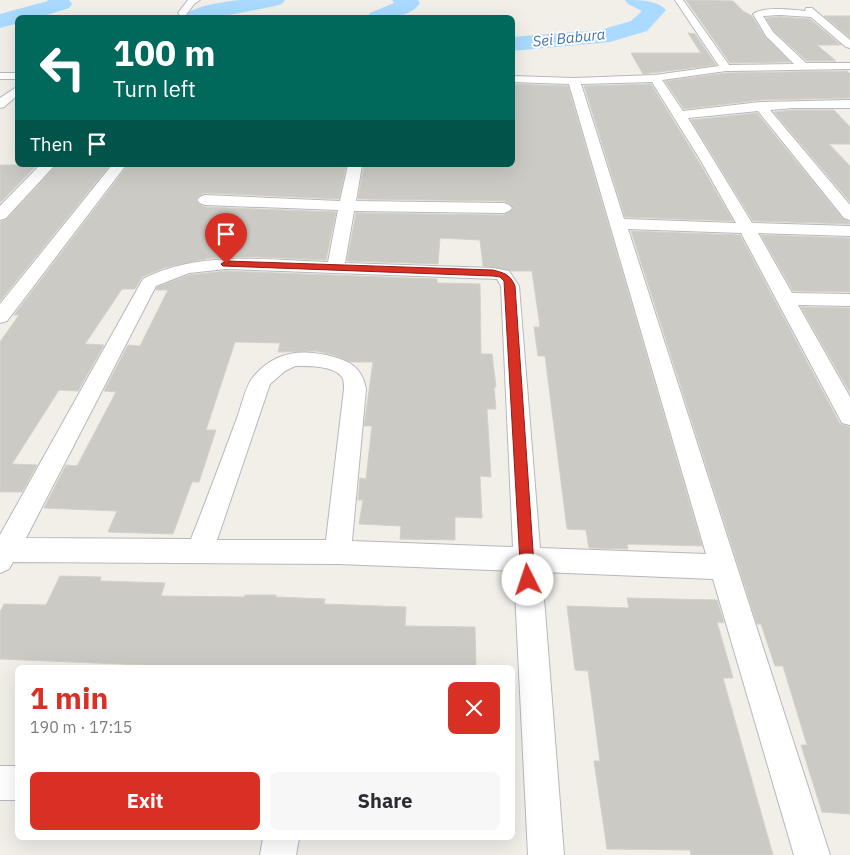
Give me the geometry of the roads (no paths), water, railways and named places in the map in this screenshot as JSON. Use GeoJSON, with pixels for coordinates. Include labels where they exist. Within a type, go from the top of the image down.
{"type":"FeatureCollection","features":[{"type":"Feature","properties":{"kind":"street"},"geometry":{"type":"LineString","coordinates":[[183,13],[191,2],[196,0]]}},
{"type":"Feature","properties":{"kind":"street"},"geometry":{"type":"LineString","coordinates":[[679,2],[726,68]]}},
{"type":"Feature","properties":{"kind":"street"},"geometry":{"type":"LineString","coordinates":[[802,65],[759,20],[758,14],[811,12],[850,45]]}},
{"type":"Feature","properties":{"kind":"street"},"geometry":{"type":"LineString","coordinates":[[515,79],[574,81],[655,78],[726,68],[802,65],[850,66]]}},
{"type":"Feature","properties":{"kind":"street"},"geometry":{"type":"LineString","coordinates":[[0,76],[15,76]]}},
{"type":"Feature","properties":{"kind":"street"},"geometry":{"type":"LineString","coordinates":[[655,78],[680,115],[746,228],[850,417]]}},
{"type":"Feature","properties":{"kind":"street"},"geometry":{"type":"LineString","coordinates":[[574,81],[620,224],[812,855]]}},
{"type":"Feature","properties":{"kind":"street"},"geometry":{"type":"LineString","coordinates":[[0,104],[15,92]]}},
{"type":"Feature","properties":{"kind":"street"},"geometry":{"type":"LineString","coordinates":[[680,115],[760,106],[844,104],[850,116]]}},
{"type":"Feature","properties":{"kind":"street"},"geometry":{"type":"LineString","coordinates":[[760,106],[850,215]]}},
{"type":"Feature","properties":{"kind":"street"},"geometry":{"type":"LineString","coordinates":[[0,216],[46,167]]}},
{"type":"Feature","properties":{"kind":"street"},"geometry":{"type":"LineString","coordinates":[[0,317],[117,167]]}},
{"type":"Feature","properties":{"kind":"street"},"geometry":{"type":"LineString","coordinates":[[335,268],[355,167]]}},
{"type":"Feature","properties":{"kind":"street"},"geometry":{"type":"LineString","coordinates":[[205,200],[346,206],[504,208]]}},
{"type":"Feature","properties":{"kind":"street"},"geometry":{"type":"LineString","coordinates":[[620,224],[850,231]]}},
{"type":"Feature","properties":{"kind":"street"},"geometry":{"type":"LineString","coordinates":[[546,855],[527,560],[510,286],[508,280],[503,275],[493,273],[207,264],[186,267],[164,274],[150,283],[3,556],[200,552],[338,552],[527,560],[723,567]]}},
{"type":"Feature","properties":{"kind":"street"},"geometry":{"type":"LineString","coordinates":[[784,300],[850,300]]}},
{"type":"Feature","properties":{"kind":"street"},"geometry":{"type":"LineString","coordinates":[[200,552],[261,381],[276,367],[290,360],[334,364],[345,368],[352,375],[355,389],[338,552]]}},
{"type":"Feature","properties":{"kind":"street"},"geometry":{"type":"LineString","coordinates":[[0,783],[15,783]]}},
{"type":"Feature","properties":{"kind":"street"},"geometry":{"type":"LineString","coordinates":[[278,855],[281,840]]}},
{"type":"Feature","properties":{"kind":"waterway","name":"Sei Babura"},"geometry":{"type":"LineString","coordinates":[[22,15],[62,4],[57,0]]}},
{"type":"Feature","properties":{"kind":"waterway","name":"Sei Babura"},"geometry":{"type":"LineString","coordinates":[[201,15],[215,10],[275,0]]}},
{"type":"Feature","properties":{"kind":"waterway","name":"Sei Babura"},"geometry":{"type":"LineString","coordinates":[[384,15],[410,3],[402,0]]}},
{"type":"Feature","properties":{"kind":"waterway","name":"Sei Babura"},"geometry":{"type":"LineString","coordinates":[[515,44],[602,37],[639,26],[656,10],[635,0]]}},
{"type":"Feature","properties":{"kind":"waterway","name":"Sei Babura"},"geometry":{"type":"LineString","coordinates":[[0,21],[15,17]]}}]}
